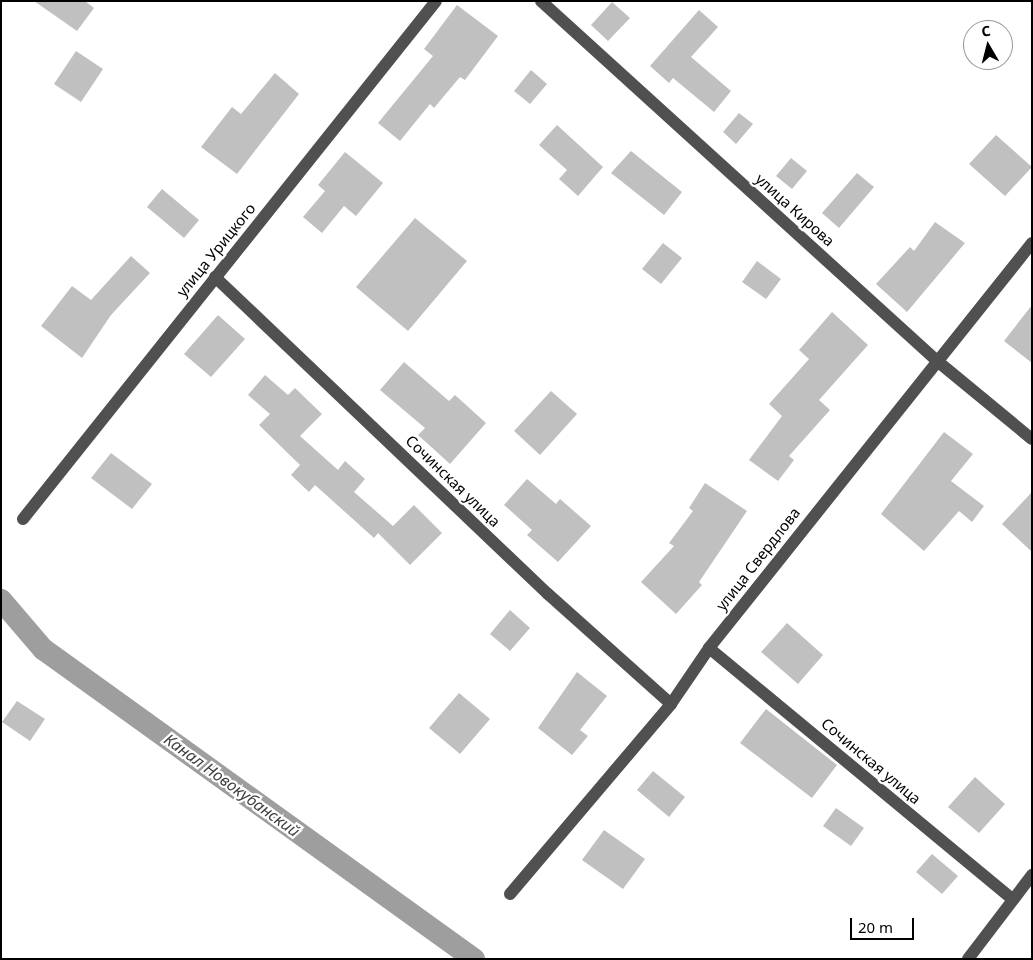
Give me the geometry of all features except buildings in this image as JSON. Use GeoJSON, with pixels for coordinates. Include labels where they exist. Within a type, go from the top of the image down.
{"type":"FeatureCollection","features":[{"type":"Feature","properties":{"kind":"street","name":"улица Урицкого"},"geometry":{"type":"LineString","coordinates":[[23,519],[436,1]]}},
{"type":"Feature","properties":{"kind":"street","name":"улица Кирова"},"geometry":{"type":"LineString","coordinates":[[541,1],[936,360],[1032,439]]}},
{"type":"Feature","properties":{"kind":"street","name":"улица Свердлова"},"geometry":{"type":"LineString","coordinates":[[510,894],[671,704],[709,648],[936,360],[1032,243]]}},
{"type":"Feature","properties":{"kind":"street","name":"Сочинская улица"},"geometry":{"type":"LineString","coordinates":[[215,277],[548,594],[671,704]]}},
{"type":"Feature","properties":{"kind":"street","name":"Сочинская улица"},"geometry":{"type":"LineString","coordinates":[[709,648],[1012,899]]}},
{"type":"Feature","properties":{"kind":"street"},"geometry":{"type":"LineString","coordinates":[[968,959],[1012,899],[1032,876]]}},
{"type":"Feature","properties":{"kind":"waterway","name":"Канал Новокубанский"},"geometry":{"type":"LineString","coordinates":[[1,600],[43,649],[474,959]]}}]}
